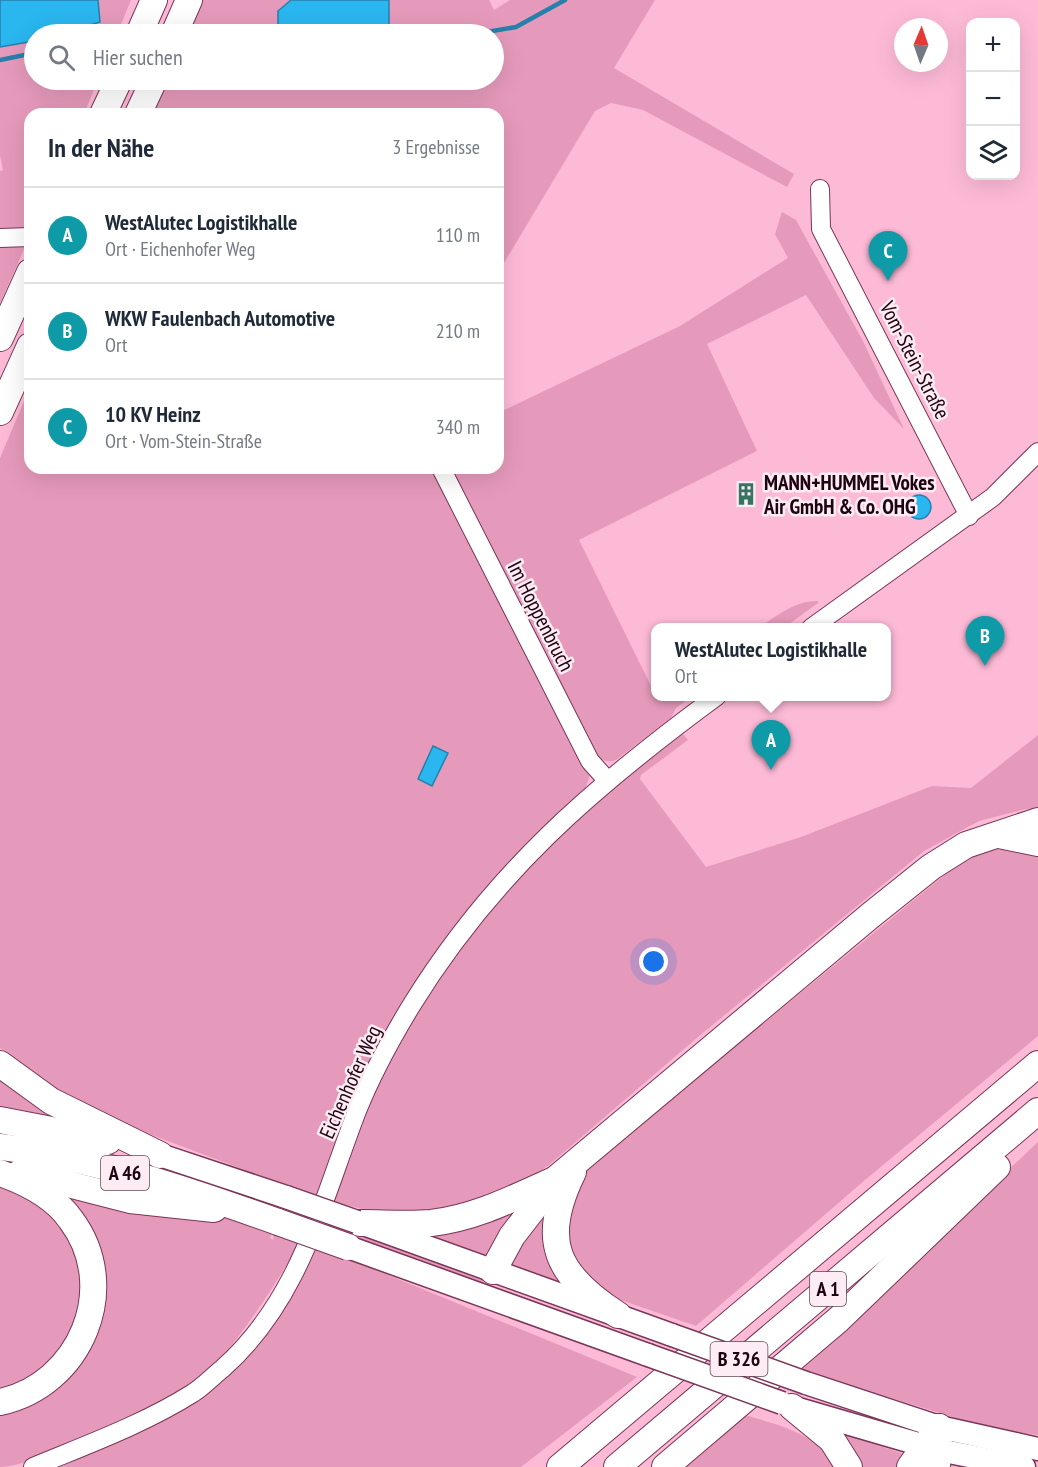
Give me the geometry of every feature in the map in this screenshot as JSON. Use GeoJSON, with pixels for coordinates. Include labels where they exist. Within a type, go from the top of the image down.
{"type":"FeatureCollection","features":[{"type":"Feature","properties":{"kind":"highway"},"geometry":{"type":"LineString","coordinates":[[143,24],[154,0]]}},
{"type":"Feature","properties":{"kind":"highway"},"geometry":{"type":"LineString","coordinates":[[178,24],[189,0]]}},
{"type":"Feature","properties":{"kind":"highway"},"geometry":{"type":"LineString","coordinates":[[106,108],[114,90]]}},
{"type":"Feature","properties":{"kind":"highway"},"geometry":{"type":"LineString","coordinates":[[141,108],[149,90]]}},
{"type":"Feature","properties":{"kind":"highway"},"geometry":{"type":"LineString","coordinates":[[0,338],[24,285]]}},
{"type":"Feature","properties":{"kind":"highway"},"geometry":{"type":"LineString","coordinates":[[0,412],[24,359]]}},
{"type":"Feature","properties":{"kind":"highway"},"geometry":{"type":"LineString","coordinates":[[0,423],[10,389]]}},
{"type":"Feature","properties":{"kind":"highway"},"geometry":{"type":"LineString","coordinates":[[358,1223],[422,1223],[463,1217],[492,1207],[557,1178],[931,867],[966,845],[1038,821]]}},
{"type":"Feature","properties":{"kind":"highway"},"geometry":{"type":"LineString","coordinates":[[992,835],[1019,837],[1038,843]]}},
{"type":"Feature","properties":{"kind":"highway"},"geometry":{"type":"LineString","coordinates":[[973,1118],[1038,1052]]}},
{"type":"Feature","properties":{"kind":"highway"},"geometry":{"type":"LineString","coordinates":[[0,1064],[51,1101],[160,1155]]}},
{"type":"Feature","properties":{"kind":"highway","name":"A 1"},"geometry":{"type":"LineString","coordinates":[[560,1467],[1038,1064]]}},
{"type":"Feature","properties":{"kind":"highway","name":"A 1"},"geometry":{"type":"LineString","coordinates":[[617,1467],[1038,1111]]}},
{"type":"Feature","properties":{"kind":"highway"},"geometry":{"type":"LineString","coordinates":[[665,1467],[839,1319],[1008,1156],[1038,1119]]}},
{"type":"Feature","properties":{"kind":"highway","name":"A 46"},"geometry":{"type":"LineString","coordinates":[[0,1120],[80,1134],[160,1155]]}},
{"type":"Feature","properties":{"kind":"highway","name":"A 46"},"geometry":{"type":"LineString","coordinates":[[0,1147],[80,1160],[246,1211],[348,1247]]}},
{"type":"Feature","properties":{"kind":"highway"},"geometry":{"type":"LineString","coordinates":[[579,1161],[564,1191],[556,1218],[555,1239],[562,1262],[575,1283],[618,1315]]}},
{"type":"Feature","properties":{"kind":"highway"},"geometry":{"type":"LineString","coordinates":[[0,1167],[156,1205],[246,1211]]}},
{"type":"Feature","properties":{"kind":"highway"},"geometry":{"type":"LineString","coordinates":[[0,1173],[45,1196],[71,1220],[88,1253],[94,1290],[89,1323],[77,1349],[67,1361],[49,1379],[29,1393],[0,1402]]}},
{"type":"Feature","properties":{"kind":"highway"},"geometry":{"type":"LineString","coordinates":[[493,1271],[512,1236],[557,1178]]}},
{"type":"Feature","properties":{"kind":"highway"},"geometry":{"type":"LineString","coordinates":[[787,1405],[832,1440],[849,1467]]}},
{"type":"Feature","properties":{"kind":"main road","name":"A 46"},"geometry":{"type":"LineString","coordinates":[[160,1155],[358,1223]]}},
{"type":"Feature","properties":{"kind":"main road","name":"B 326"},"geometry":{"type":"LineString","coordinates":[[358,1223],[806,1383],[930,1452],[1038,1449]]}},
{"type":"Feature","properties":{"kind":"main road","name":"B 326"},"geometry":{"type":"LineString","coordinates":[[348,1247],[787,1405],[930,1452],[1015,1466]]}},
{"type":"Feature","properties":{"kind":"main road"},"geometry":{"type":"LineString","coordinates":[[492,1299],[490,1288],[493,1271]]}},
{"type":"Feature","properties":{"kind":"street","name":"Vom-Stein-Straße"},"geometry":{"type":"LineString","coordinates":[[820,189],[821,228],[969,516]]}},
{"type":"Feature","properties":{"kind":"street"},"geometry":{"type":"LineString","coordinates":[[0,238],[24,237]]}},
{"type":"Feature","properties":{"kind":"street"},"geometry":{"type":"LineString","coordinates":[[818,623],[969,516],[993,497],[1038,452]]}},
{"type":"Feature","properties":{"kind":"street","name":"Im Hoppenbruch"},"geometry":{"type":"LineString","coordinates":[[444,474],[590,761],[607,780]]}},
{"type":"Feature","properties":{"kind":"street","name":"Eichenhofer Weg"},"geometry":{"type":"LineString","coordinates":[[33,1467],[121,1430],[195,1392],[241,1352],[276,1305],[307,1251],[358,1109],[410,1007],[463,928],[561,821],[607,780],[710,701]]}},
{"type":"Feature","properties":{"kind":"shaded area"},"geometry":{"type":"Polygon","coordinates":[[[98,0],[131,0],[121,24],[94,24],[100,22],[98,0]]]}},
{"type":"Feature","properties":{"kind":"shaded area"},"geometry":{"type":"Polygon","coordinates":[[[203,0],[291,0],[278,11],[278,24],[193,24],[203,0]]]}},
{"type":"Feature","properties":{"kind":"shaded area"},"geometry":{"type":"Polygon","coordinates":[[[389,0],[489,0],[494,10],[510,0],[655,0],[614,68],[794,174],[787,187],[643,110],[611,103],[595,111],[504,263],[504,108],[156,108],[164,90],[504,90],[504,24],[389,24],[389,0]]]}},
{"type":"Feature","properties":{"kind":"shaded area"},"geometry":{"type":"Polygon","coordinates":[[[24,43],[24,90],[94,90],[86,108],[24,108],[24,249],[0,303],[0,171],[3,170],[0,155],[0,47],[24,43]]]}},
{"type":"Feature","properties":{"kind":"shaded area"},"geometry":{"type":"Polygon","coordinates":[[[782,212],[796,220],[863,341],[904,429],[874,398],[806,295],[707,344],[757,451],[579,540],[651,686],[651,701],[686,701],[676,708],[671,718],[616,760],[602,760],[594,756],[451,474],[504,474],[504,410],[680,326],[788,258],[775,234],[782,212]]]}},
{"type":"Feature","properties":{"kind":"shaded area"},"geometry":{"type":"Polygon","coordinates":[[[24,401],[24,474],[434,474],[590,774],[585,790],[459,924],[319,1198],[112,1120],[55,1091],[0,1048],[0,458],[24,401]]]}},
{"type":"Feature","properties":{"kind":"shaded area"},"geometry":{"type":"Polygon","coordinates":[[[818,601],[818,603],[790,623],[766,623],[795,606],[818,601]]]}},
{"type":"Feature","properties":{"kind":"shaded area"},"geometry":{"type":"Polygon","coordinates":[[[682,733],[688,740],[641,775],[640,779],[706,867],[801,837],[932,786],[971,788],[1038,735],[1038,809],[1026,809],[979,821],[924,851],[698,1037],[549,1165],[521,1184],[445,1214],[372,1211],[332,1202],[359,1126],[394,1050],[469,931],[568,822],[682,733]]]}},
{"type":"Feature","properties":{"kind":"shaded area"},"geometry":{"type":"Polygon","coordinates":[[[1016,848],[1038,853],[1038,1036],[865,1180],[696,1326],[612,1297],[586,1280],[564,1239],[572,1189],[593,1163],[948,872],[980,854],[1016,848]]]}},
{"type":"Feature","properties":{"kind":"shaded area"},"geometry":{"type":"Polygon","coordinates":[[[0,1069],[83,1124],[0,1111],[0,1069]]]}},
{"type":"Feature","properties":{"kind":"shaded area"},"geometry":{"type":"Polygon","coordinates":[[[1038,1142],[1038,1435],[982,1426],[797,1369],[1038,1142]]]}},
{"type":"Feature","properties":{"kind":"shaded area"},"geometry":{"type":"Polygon","coordinates":[[[0,1186],[35,1203],[58,1221],[77,1254],[84,1284],[69,1333],[53,1358],[30,1378],[0,1389],[0,1186]]]}},
{"type":"Feature","properties":{"kind":"shaded area"},"geometry":{"type":"Polygon","coordinates":[[[49,1187],[231,1218],[274,1229],[270,1238],[273,1240],[275,1232],[303,1240],[238,1337],[213,1367],[198,1380],[144,1411],[77,1443],[19,1464],[0,1467],[0,1408],[35,1394],[100,1289],[49,1187]]]}},
{"type":"Feature","properties":{"kind":"shaded area"},"geometry":{"type":"Polygon","coordinates":[[[527,1199],[492,1261],[416,1231],[527,1199]]]}},
{"type":"Feature","properties":{"kind":"shaded area"},"geometry":{"type":"Polygon","coordinates":[[[547,1201],[572,1289],[503,1264],[547,1201]]]}},
{"type":"Feature","properties":{"kind":"shaded area"},"geometry":{"type":"Polygon","coordinates":[[[329,1221],[484,1279],[482,1285],[326,1230],[329,1221]]]}},
{"type":"Feature","properties":{"kind":"shaded area"},"geometry":{"type":"Polygon","coordinates":[[[315,1245],[637,1377],[521,1467],[46,1467],[198,1397],[315,1245]]]}},
{"type":"Feature","properties":{"kind":"shaded area"},"geometry":{"type":"Polygon","coordinates":[[[742,1414],[782,1426],[806,1438],[827,1455],[835,1467],[680,1467],[742,1414]]]}},
{"type":"Feature","properties":{"kind":"shaded area"},"geometry":{"type":"Polygon","coordinates":[[[847,1435],[907,1455],[903,1467],[861,1467],[844,1437],[847,1435]]]}},
{"type":"Feature","properties":{"kind":"water"},"geometry":{"type":"Polygon","coordinates":[[[0,0],[98,0],[100,22],[94,24],[24,24],[24,43],[0,47],[0,0]]]}},
{"type":"Feature","properties":{"kind":"water"},"geometry":{"type":"Polygon","coordinates":[[[291,0],[389,0],[389,24],[278,24],[278,11],[291,0]]]}},
{"type":"Feature","properties":{"kind":"water"},"geometry":{"type":"Polygon","coordinates":[[[919,495],[928,498],[931,507],[928,516],[919,519],[910,516],[907,507],[910,498],[919,495]]]}},
{"type":"Feature","properties":{"kind":"water"},"geometry":{"type":"Polygon","coordinates":[[[433,746],[448,753],[432,786],[418,779],[433,746]]]}},
{"type":"Feature","properties":{"kind":"waterway"},"geometry":{"type":"LineString","coordinates":[[504,29],[516,27],[565,0]]}},
{"type":"Feature","properties":{"kind":"waterway"},"geometry":{"type":"LineString","coordinates":[[0,60],[24,55]]}},
{"type":"Feature","properties":{"kind":"place","name":"10 KV Heinz"},"geometry":{"type":"Point","coordinates":[888,281]}},
{"type":"Feature","properties":{"kind":"place","name":"MANN+HUMMEL Vokes Air GmbH & Co. OHG"},"geometry":{"type":"Point","coordinates":[746,494]}},
{"type":"Feature","properties":{"kind":"place","name":"WKW Faulenbach Automotive"},"geometry":{"type":"Point","coordinates":[985,666]}},
{"type":"Feature","properties":{"kind":"place","name":"WestAlutec Logistikhalle"},"geometry":{"type":"Point","coordinates":[771,770]}}]}
